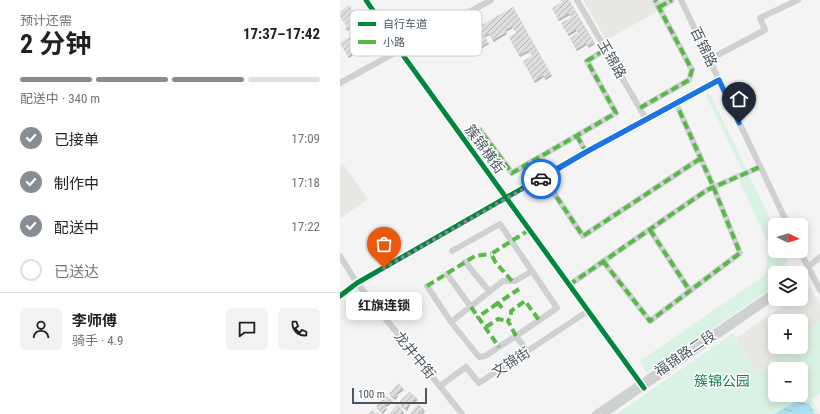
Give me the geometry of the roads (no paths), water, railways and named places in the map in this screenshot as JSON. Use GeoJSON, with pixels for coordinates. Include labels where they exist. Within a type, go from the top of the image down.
{"type":"FeatureCollection","features":[{"type":"Feature","properties":{"kind":"street","name":"簇锦横街"},"geometry":{"type":"LineString","coordinates":[[366,0],[373,10]]}},
{"type":"Feature","properties":{"kind":"street"},"geometry":{"type":"LineString","coordinates":[[473,10],[491,0]]}},
{"type":"Feature","properties":{"kind":"street","name":"玉锦路"},"geometry":{"type":"LineString","coordinates":[[577,0],[646,119]]}},
{"type":"Feature","properties":{"kind":"street"},"geometry":{"type":"LineString","coordinates":[[640,108],[689,80],[692,70],[655,0]]}},
{"type":"Feature","properties":{"kind":"street"},"geometry":{"type":"LineString","coordinates":[[659,7],[672,0]]}},
{"type":"Feature","properties":{"kind":"street","name":"百锦路"},"geometry":{"type":"LineString","coordinates":[[681,0],[785,218]]}},
{"type":"Feature","properties":{"kind":"street"},"geometry":{"type":"LineString","coordinates":[[710,59],[765,30],[760,18],[798,0]]}},
{"type":"Feature","properties":{"kind":"street"},"geometry":{"type":"LineString","coordinates":[[464,140],[480,130],[512,173],[616,113],[587,61],[606,49]]}},
{"type":"Feature","properties":{"kind":"street"},"geometry":{"type":"LineString","coordinates":[[340,82],[390,56]]}},
{"type":"Feature","properties":{"kind":"street","name":"簇锦横街"},"geometry":{"type":"LineString","coordinates":[[404,56],[568,285],[642,385]]}},
{"type":"Feature","properties":{"kind":"street"},"geometry":{"type":"LineString","coordinates":[[340,296],[357,283],[505,198],[719,80]]}},
{"type":"Feature","properties":{"kind":"street"},"geometry":{"type":"LineString","coordinates":[[603,261],[650,321],[740,253],[713,186],[676,103]]}},
{"type":"Feature","properties":{"kind":"street"},"geometry":{"type":"LineString","coordinates":[[576,136],[586,152]]}},
{"type":"Feature","properties":{"kind":"street"},"geometry":{"type":"LineString","coordinates":[[543,177],[583,236],[700,158]]}},
{"type":"Feature","properties":{"kind":"street"},"geometry":{"type":"LineString","coordinates":[[568,285],[713,186],[760,167]]}},
{"type":"Feature","properties":{"kind":"street"},"geometry":{"type":"LineString","coordinates":[[427,286],[451,322],[479,357],[485,356],[557,308],[500,224],[452,251]]}},
{"type":"Feature","properties":{"kind":"street"},"geometry":{"type":"LineString","coordinates":[[650,230],[690,291]]}},
{"type":"Feature","properties":{"kind":"street","name":"龙井中街"},"geometry":{"type":"LineString","coordinates":[[340,256],[357,283],[462,414]]}},
{"type":"Feature","properties":{"kind":"street"},"geometry":{"type":"LineString","coordinates":[[809,270],[820,257]]}},
{"type":"Feature","properties":{"kind":"street"},"geometry":{"type":"LineString","coordinates":[[803,258],[820,290]]}},
{"type":"Feature","properties":{"kind":"street"},"geometry":{"type":"LineString","coordinates":[[465,262],[489,291]]}},
{"type":"Feature","properties":{"kind":"street"},"geometry":{"type":"LineString","coordinates":[[809,270],[820,262]]}},
{"type":"Feature","properties":{"kind":"street"},"geometry":{"type":"LineString","coordinates":[[451,322],[471,308],[489,291],[503,281],[515,281],[532,271]]}},
{"type":"Feature","properties":{"kind":"street"},"geometry":{"type":"LineString","coordinates":[[447,274],[471,308]]}},
{"type":"Feature","properties":{"kind":"street","name":"福锦路二段"},"geometry":{"type":"LineString","coordinates":[[605,414],[642,385],[768,296]]}},
{"type":"Feature","properties":{"kind":"street","name":"福锦路二段"},"geometry":{"type":"LineString","coordinates":[[595,414],[642,385],[768,301]]}},
{"type":"Feature","properties":{"kind":"street","name":"文锦街"},"geometry":{"type":"LineString","coordinates":[[440,386],[466,367],[479,383],[588,311]]}},
{"type":"Feature","properties":{"kind":"street"},"geometry":{"type":"LineString","coordinates":[[516,336],[527,352]]}},
{"type":"Feature","properties":{"kind":"water"},"geometry":{"type":"Polygon","coordinates":[[[795,402],[809,403],[815,414],[774,414],[795,402]]]}},
{"type":"Feature","properties":{"kind":"place","name":"红旗连锁"},"geometry":{"type":"Point","coordinates":[384,268]}},
{"type":"Feature","properties":{"kind":"park label","name":"簇锦公园"},"geometry":{"type":"Point","coordinates":[722,381]}}]}
